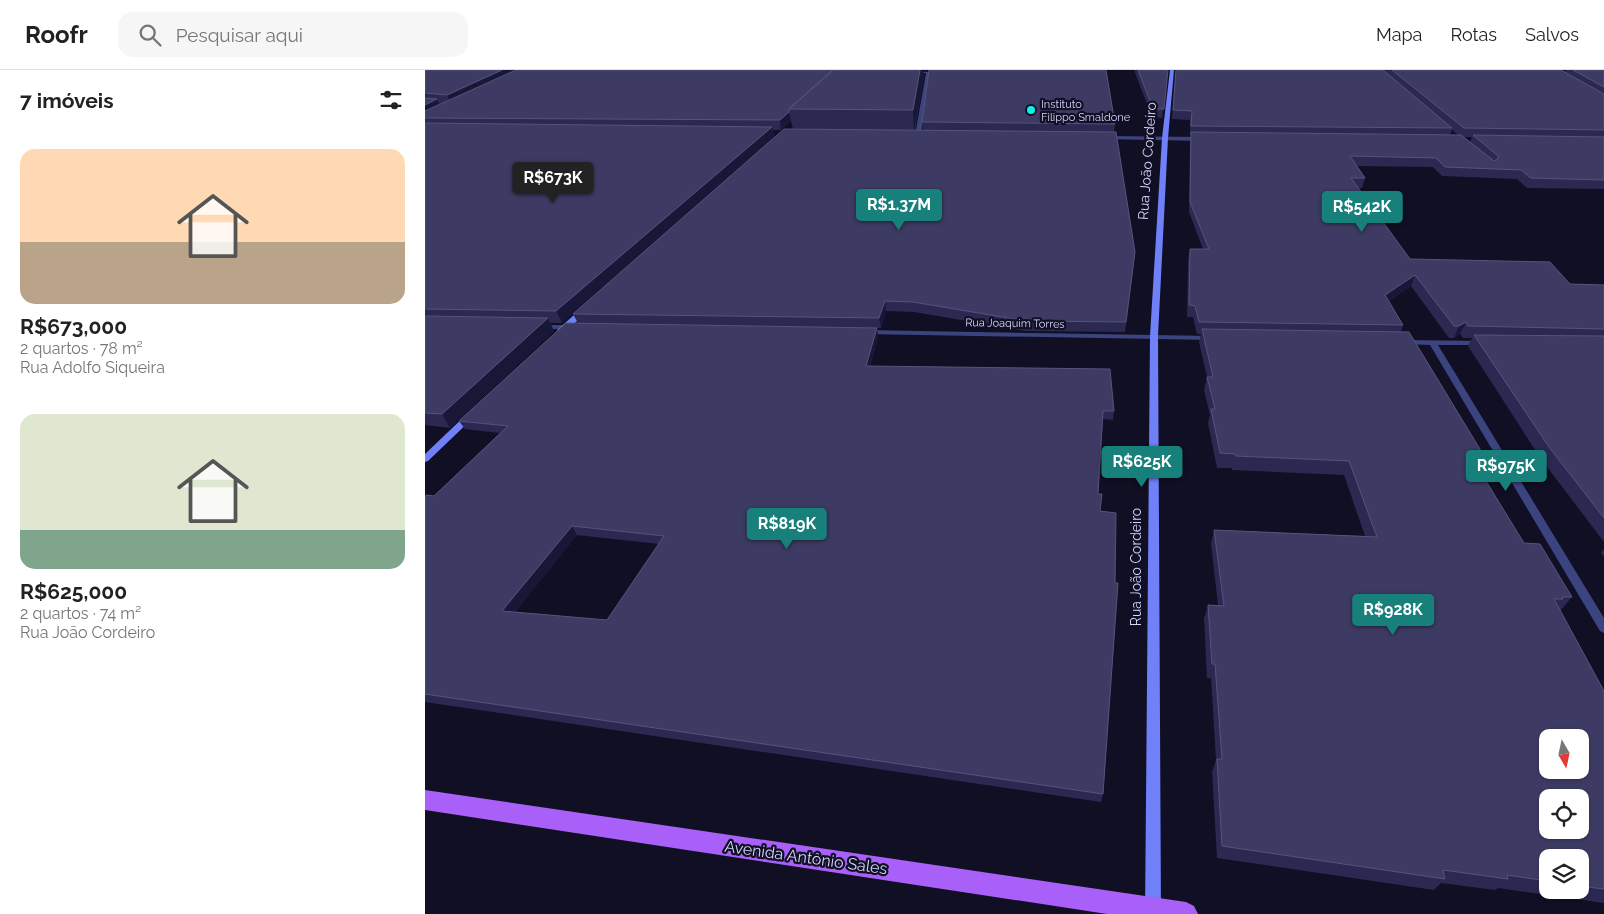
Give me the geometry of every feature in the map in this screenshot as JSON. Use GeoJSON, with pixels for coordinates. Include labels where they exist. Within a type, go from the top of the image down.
{"type":"FeatureCollection","features":[{"type":"Feature","properties":{"kind":"main road","name":"Avenida Antônio Sales"},"geometry":{"type":"LineString","coordinates":[[425,800],[1153,911],[1186,914]]}},
{"type":"Feature","properties":{"kind":"street","name":"Rua João Cordeiro"},"geometry":{"type":"LineString","coordinates":[[1153,911],[1154,336],[1165,138],[1173,70]]}},
{"type":"Feature","properties":{"kind":"street"},"geometry":{"type":"LineString","coordinates":[[900,71],[928,72],[918,135]]}},
{"type":"Feature","properties":{"kind":"street"},"geometry":{"type":"LineString","coordinates":[[908,135],[927,135]]}},
{"type":"Feature","properties":{"kind":"street"},"geometry":{"type":"LineString","coordinates":[[1095,137],[1214,139]]}},
{"type":"Feature","properties":{"kind":"street"},"geometry":{"type":"LineString","coordinates":[[552,340],[587,308]]}},
{"type":"Feature","properties":{"kind":"street"},"geometry":{"type":"LineString","coordinates":[[528,326],[586,327]]}},
{"type":"Feature","properties":{"kind":"street","name":"Rua Joaquim Torres"},"geometry":{"type":"LineString","coordinates":[[855,332],[1224,338]]}},
{"type":"Feature","properties":{"kind":"street"},"geometry":{"type":"LineString","coordinates":[[1392,341],[1489,343]]}},
{"type":"Feature","properties":{"kind":"street"},"geometry":{"type":"LineString","coordinates":[[1432,342],[1604,628]]}},
{"type":"Feature","properties":{"kind":"street"},"geometry":{"type":"LineString","coordinates":[[425,459],[474,412]]}},
{"type":"Feature","properties":{"kind":"building"},"geometry":{"type":"Polygon","coordinates":[[[425,70],[502,70],[447,95],[425,93],[425,70]]]}},
{"type":"Feature","properties":{"kind":"building"},"geometry":{"type":"Polygon","coordinates":[[[516,70],[833,70],[789,109],[789,112],[780,120],[425,118],[425,111],[516,70]]]}},
{"type":"Feature","properties":{"kind":"building"},"geometry":{"type":"Polygon","coordinates":[[[833,70],[920,70],[913,110],[789,109],[833,70]]]}},
{"type":"Feature","properties":{"kind":"building"},"geometry":{"type":"Polygon","coordinates":[[[929,70],[1106,70],[1115,124],[922,122],[929,70]]]}},
{"type":"Feature","properties":{"kind":"building"},"geometry":{"type":"Polygon","coordinates":[[[1138,70],[1168,70],[1164,109],[1153,109],[1138,70]]]}},
{"type":"Feature","properties":{"kind":"building"},"geometry":{"type":"Polygon","coordinates":[[[1176,70],[1383,70],[1452,128],[1191,126],[1192,111],[1173,110],[1176,70]]]}},
{"type":"Feature","properties":{"kind":"building"},"geometry":{"type":"Polygon","coordinates":[[[1392,70],[1561,70],[1604,94],[1604,130],[1464,128],[1392,70]]]}},
{"type":"Feature","properties":{"kind":"building"},"geometry":{"type":"Polygon","coordinates":[[[1573,70],[1604,70],[1604,87],[1573,70]]]}},
{"type":"Feature","properties":{"kind":"building"},"geometry":{"type":"Polygon","coordinates":[[[425,98],[437,99],[425,105],[425,98]]]}},
{"type":"Feature","properties":{"kind":"building"},"geometry":{"type":"Polygon","coordinates":[[[425,123],[772,127],[556,311],[425,309],[425,123]]]}},
{"type":"Feature","properties":{"kind":"building"},"geometry":{"type":"Polygon","coordinates":[[[784,129],[1116,132],[1135,252],[1126,322],[1026,321],[913,302],[885,301],[879,318],[573,314],[784,129]]]}},
{"type":"Feature","properties":{"kind":"building"},"geometry":{"type":"Polygon","coordinates":[[[1191,132],[1461,135],[1494,161],[1498,159],[1498,156],[1473,135],[1604,137],[1604,180],[1531,178],[1521,170],[1445,167],[1436,158],[1350,156],[1365,178],[1351,178],[1410,259],[1550,262],[1570,284],[1604,285],[1604,329],[1468,326],[1466,322],[1459,326],[1454,326],[1415,275],[1385,295],[1403,325],[1199,322],[1195,306],[1189,305],[1190,249],[1209,249],[1190,202],[1191,132]]]}},
{"type":"Feature","properties":{"kind":"building"},"geometry":{"type":"Polygon","coordinates":[[[425,316],[548,318],[442,414],[425,413],[425,316]]]}},
{"type":"Feature","properties":{"kind":"building"},"geometry":{"type":"Polygon","coordinates":[[[566,323],[877,328],[866,366],[1110,369],[1114,411],[1103,411],[1098,494],[1102,494],[1100,511],[1116,513],[1115,583],[1118,583],[1103,794],[425,694],[425,496],[434,496],[508,426],[459,421],[566,323]],[[572,526],[502,611],[607,620],[664,536],[572,526]]]}},
{"type":"Feature","properties":{"kind":"building"},"geometry":{"type":"Polygon","coordinates":[[[1202,329],[1409,332],[1489,464],[1475,463],[1524,543],[1540,544],[1572,597],[1554,599],[1604,691],[1604,889],[1589,887],[1589,849],[1539,849],[1539,880],[1507,875],[1508,879],[1443,870],[1445,879],[1222,846],[1217,759],[1222,759],[1215,664],[1212,664],[1208,605],[1224,606],[1214,530],[1377,537],[1349,461],[1236,456],[1235,454],[1220,453],[1211,409],[1215,409],[1207,377],[1213,377],[1202,329]]]}},
{"type":"Feature","properties":{"kind":"building"},"geometry":{"type":"Polygon","coordinates":[[[1474,335],[1604,336],[1604,518],[1549,447],[1474,335]]]}},
{"type":"Feature","properties":{"kind":"place","name":"Instituto Filippo Smaldone"},"geometry":{"type":"Point","coordinates":[1031,110]}}]}
